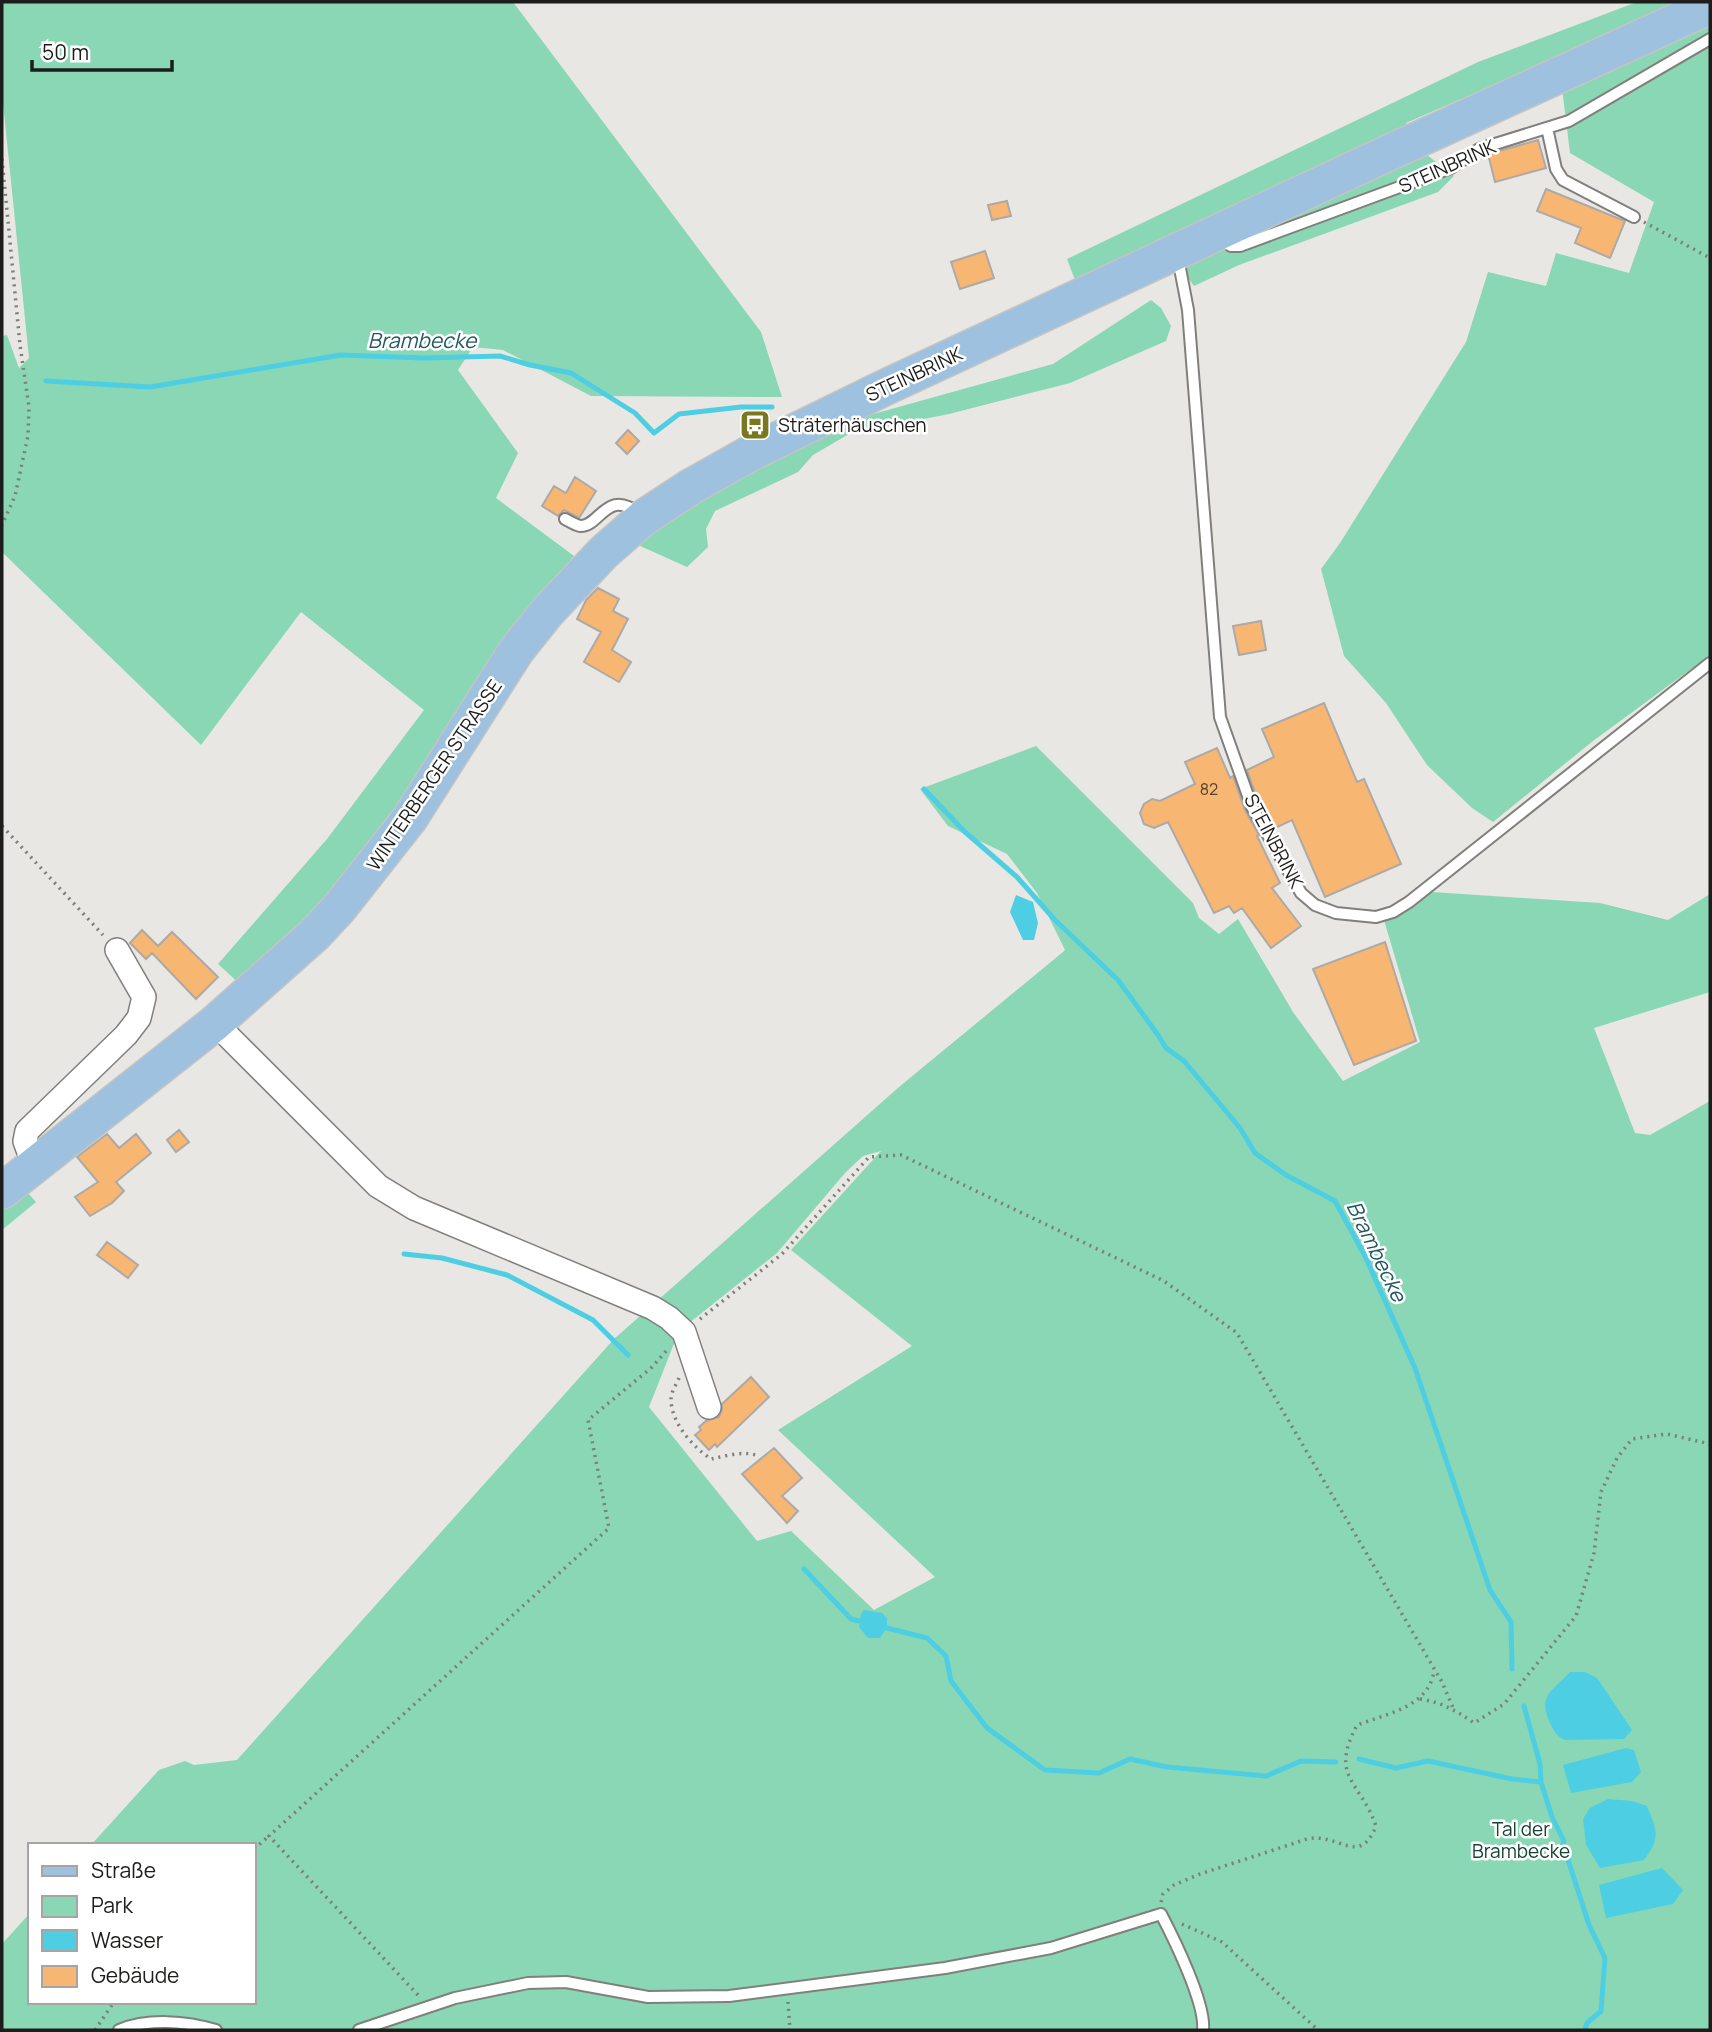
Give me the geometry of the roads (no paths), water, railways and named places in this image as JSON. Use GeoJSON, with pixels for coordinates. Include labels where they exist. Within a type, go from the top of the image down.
{"type":"FeatureCollection","features":[{"type":"Feature","properties":{"kind":"main road","name":"STEINBRINK"},"geometry":{"type":"LineString","coordinates":[[692,486],[790,434],[1177,250],[1710,6]]}},
{"type":"Feature","properties":{"kind":"main road","name":"WINTERBERGER STRASSE"},"geometry":{"type":"LineString","coordinates":[[2,1191],[215,1023],[316,934],[410,818],[516,651],[573,583],[643,518],[692,486]]}},
{"type":"Feature","properties":{"kind":"street"},"geometry":{"type":"LineString","coordinates":[[34,1166],[25,1141],[27,1131],[126,1035],[139,1018],[144,997],[117,950]]}},
{"type":"Feature","properties":{"kind":"street"},"geometry":{"type":"LineString","coordinates":[[215,1023],[378,1186],[414,1208],[653,1308],[669,1318],[684,1332],[709,1408]]}},
{"type":"Feature","properties":{"kind":"lane","name":"STEINBRINK"},"geometry":{"type":"LineString","coordinates":[[1214,234],[1231,246],[1240,246],[1451,169],[1479,149],[1569,121],[1710,39]]}},
{"type":"Feature","properties":{"kind":"lane"},"geometry":{"type":"LineString","coordinates":[[1547,128],[1556,169],[1563,180],[1634,217]]}},
{"type":"Feature","properties":{"kind":"lane","name":"STEINBRINK"},"geometry":{"type":"LineString","coordinates":[[1177,250],[1188,310],[1220,717],[1252,807],[1301,893],[1315,905],[1336,913],[1376,918],[1393,912],[1710,663]]}},
{"type":"Feature","properties":{"kind":"lane"},"geometry":{"type":"LineString","coordinates":[[565,519],[578,526],[587,525],[602,511],[618,504],[632,508],[643,518]]}},
{"type":"Feature","properties":{"kind":"lane"},"geometry":{"type":"LineString","coordinates":[[359,2030],[428,2006],[495,1990],[551,1981],[584,1984],[648,1997],[729,1996],[945,1968],[1051,1948],[1161,1914],[1202,2012],[1203,2030]]}},
{"type":"Feature","properties":{"kind":"lane"},"geometry":{"type":"LineString","coordinates":[[119,2030],[160,2023],[216,2030]]}},
{"type":"Feature","properties":{"kind":"water"},"geometry":{"type":"Polygon","coordinates":[[[1016,895],[1033,902],[1038,923],[1034,940],[1023,940],[1010,912],[1016,895]]]}},
{"type":"Feature","properties":{"kind":"water"},"geometry":{"type":"Polygon","coordinates":[[[864,1610],[882,1613],[887,1618],[887,1627],[880,1638],[868,1638],[859,1627],[864,1610]]]}},
{"type":"Feature","properties":{"kind":"water"},"geometry":{"type":"Polygon","coordinates":[[[1570,1672],[1585,1672],[1597,1678],[1632,1730],[1624,1739],[1565,1740],[1559,1737],[1546,1714],[1546,1700],[1570,1672]]]}},
{"type":"Feature","properties":{"kind":"water"},"geometry":{"type":"Polygon","coordinates":[[[1626,1748],[1634,1750],[1641,1772],[1632,1782],[1571,1793],[1563,1765],[1626,1748]]]}},
{"type":"Feature","properties":{"kind":"water"},"geometry":{"type":"Polygon","coordinates":[[[1608,1799],[1632,1801],[1647,1806],[1656,1834],[1644,1860],[1600,1868],[1586,1845],[1583,1819],[1590,1808],[1608,1799]]]}},
{"type":"Feature","properties":{"kind":"water"},"geometry":{"type":"Polygon","coordinates":[[[1662,1868],[1683,1890],[1673,1904],[1606,1918],[1599,1885],[1662,1868]]]}},
{"type":"Feature","properties":{"kind":"waterway","name":"Brambecke"},"geometry":{"type":"LineString","coordinates":[[46,381],[150,387],[341,355],[424,358],[500,356],[571,373],[635,413],[654,433],[679,414],[741,407],[772,407]]}},
{"type":"Feature","properties":{"kind":"waterway","name":"Brambecke"},"geometry":{"type":"LineString","coordinates":[[924,789],[965,832],[1017,877],[1055,920],[1118,980],[1166,1048],[1184,1061],[1240,1128],[1255,1153],[1286,1175],[1335,1201],[1365,1256],[1415,1368],[1490,1590],[1511,1622],[1512,1669]]}},
{"type":"Feature","properties":{"kind":"waterway"},"geometry":{"type":"LineString","coordinates":[[404,1254],[442,1258],[507,1275],[593,1320],[628,1355]]}},
{"type":"Feature","properties":{"kind":"waterway"},"geometry":{"type":"LineString","coordinates":[[804,1569],[851,1619],[863,1622]]}},
{"type":"Feature","properties":{"kind":"waterway"},"geometry":{"type":"LineString","coordinates":[[883,1627],[927,1638],[946,1656],[951,1681],[987,1728],[1045,1770],[1099,1773],[1130,1759],[1167,1767],[1266,1776],[1301,1761],[1336,1762]]}},
{"type":"Feature","properties":{"kind":"waterway","name":"Brambecke"},"geometry":{"type":"LineString","coordinates":[[1524,1706],[1540,1764],[1541,1782],[1552,1817],[1564,1841],[1589,1925],[1605,1958],[1601,2011],[1587,2023],[1585,2030]]}},
{"type":"Feature","properties":{"kind":"waterway"},"geometry":{"type":"LineString","coordinates":[[1359,1759],[1396,1768],[1428,1761],[1512,1779],[1541,1782]]}},
{"type":"Feature","properties":{"kind":"place","name":"Sträterhäuschen"},"geometry":{"type":"Point","coordinates":[755,425]}},
{"type":"Feature","properties":{"kind":"park label","name":"Tal der Brambecke"},"geometry":{"type":"Point","coordinates":[1521,1840]}}]}
